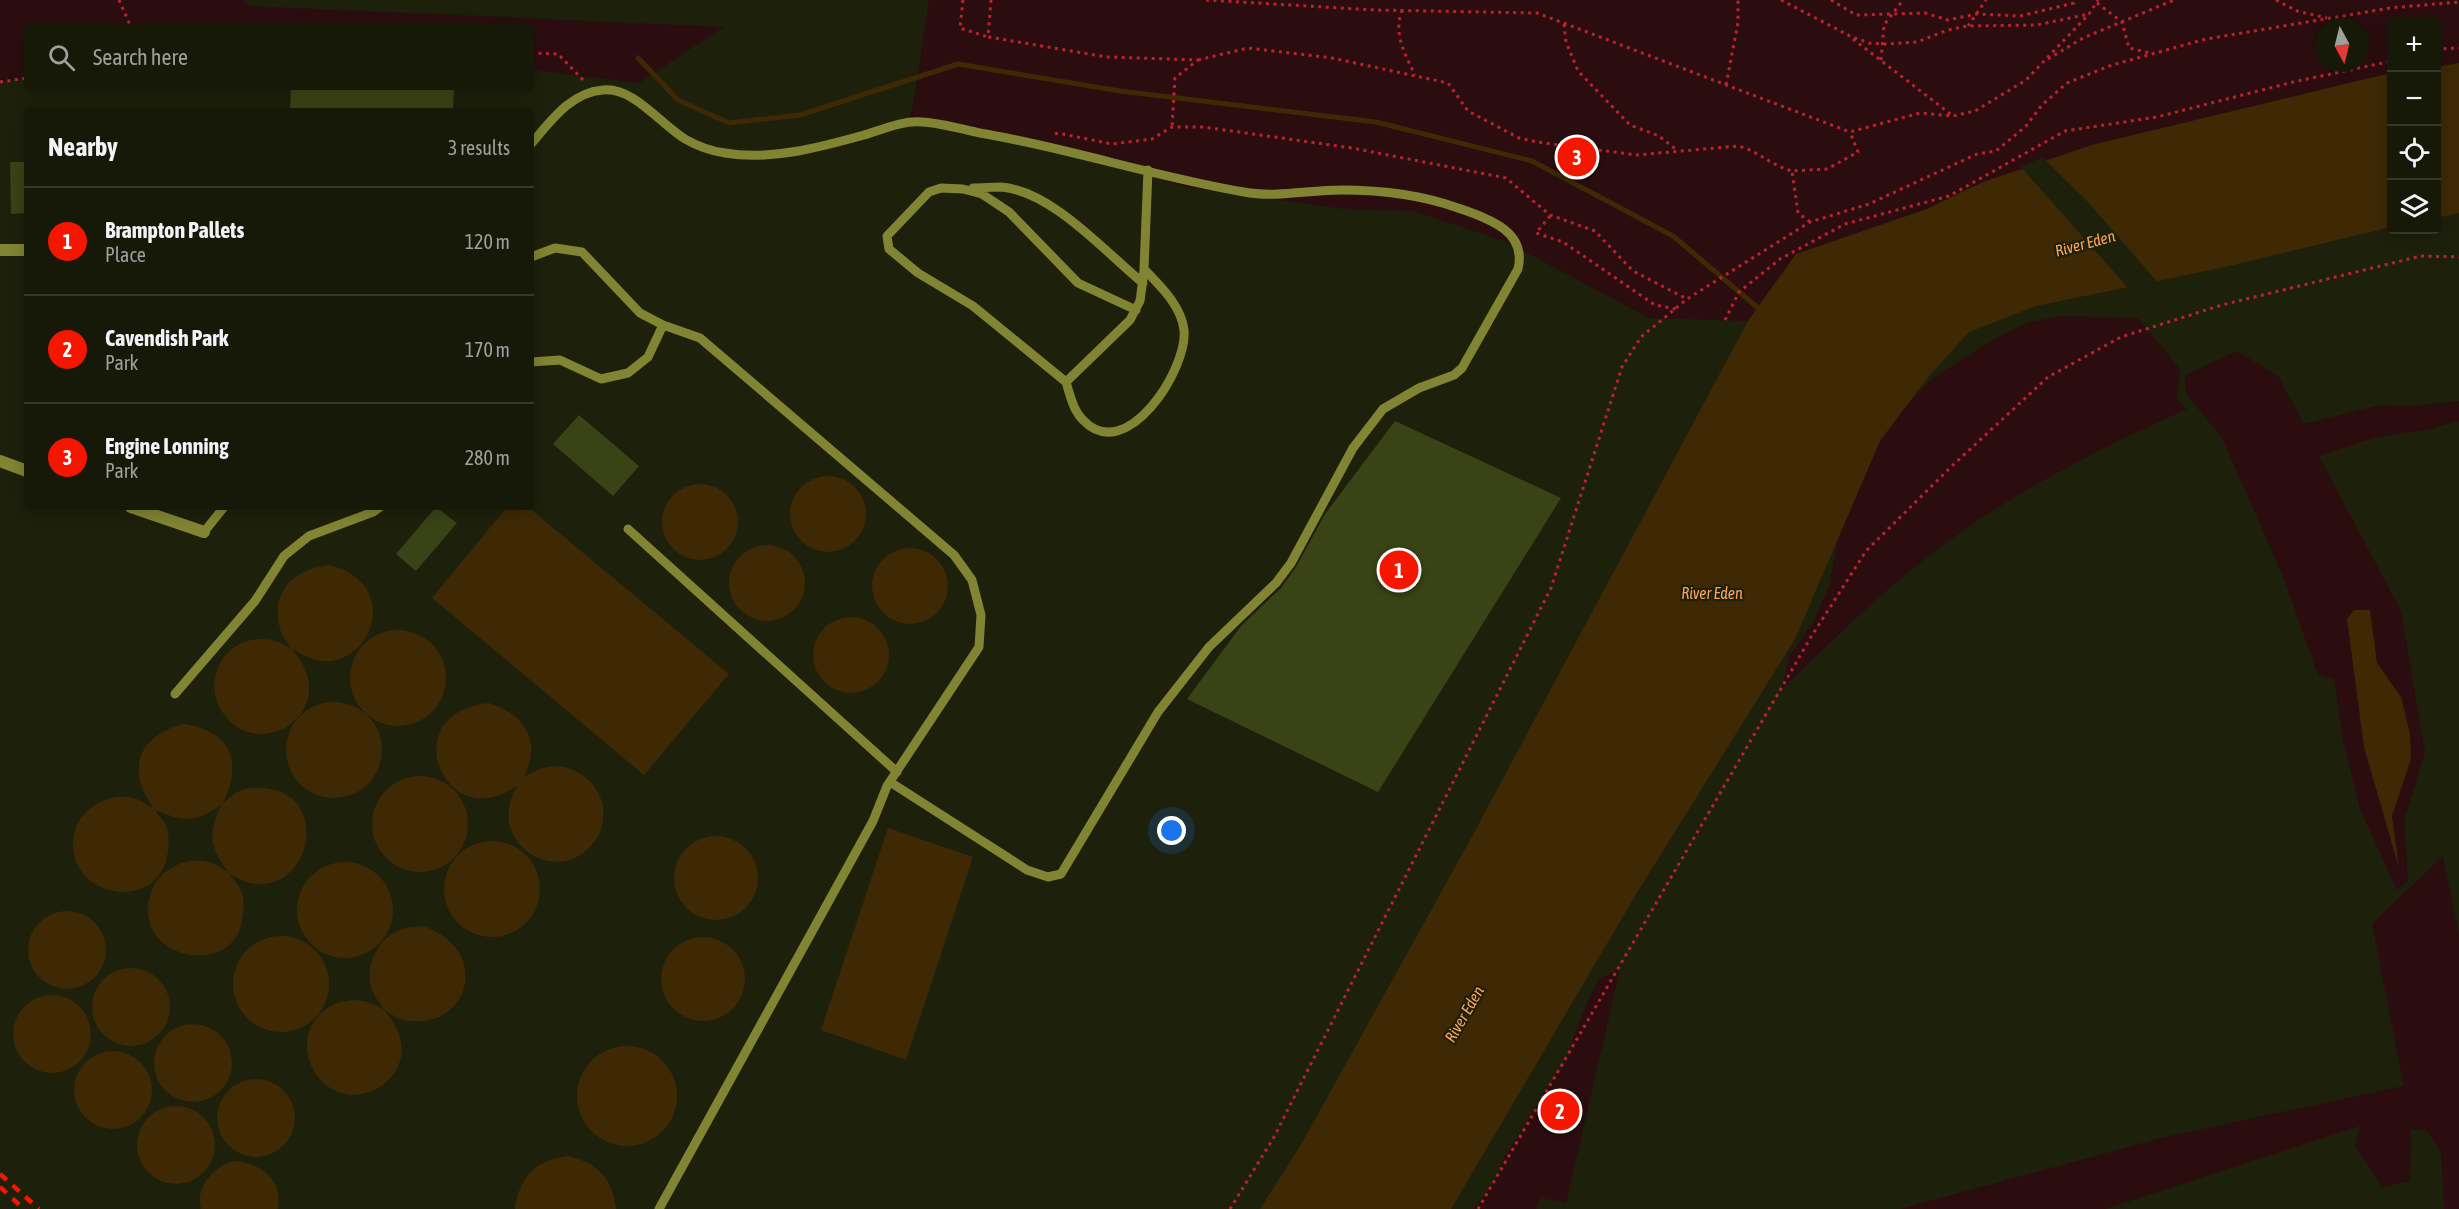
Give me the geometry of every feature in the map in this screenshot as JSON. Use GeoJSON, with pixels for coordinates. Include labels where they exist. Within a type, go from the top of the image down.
{"type":"FeatureCollection","features":[{"type":"Feature","properties":{"kind":"street"},"geometry":{"type":"LineString","coordinates":[[0,250],[24,250]]}},
{"type":"Feature","properties":{"kind":"street"},"geometry":{"type":"LineString","coordinates":[[0,461],[24,470]]}},
{"type":"Feature","properties":{"kind":"street"},"geometry":{"type":"LineString","coordinates":[[140,510],[204,532]]}},
{"type":"Feature","properties":{"kind":"lane"},"geometry":{"type":"LineString","coordinates":[[534,141],[558,113],[578,97],[602,90],[618,91],[629,96],[685,139],[705,148],[726,153],[749,155],[779,153],[843,141],[921,121],[1039,143],[1246,192],[1270,194],[1342,190],[1413,196],[1455,207],[1506,231],[1519,244],[1521,256],[1518,270],[1462,368],[1454,375],[1396,399],[1383,409],[1359,440],[1291,563],[1276,583],[1190,669],[1158,712],[1061,874],[1048,877],[1027,870],[890,782]]}},
{"type":"Feature","properties":{"kind":"lane"},"geometry":{"type":"LineString","coordinates":[[1066,382],[1130,320],[1136,310],[1143,283],[1148,170]]}},
{"type":"Feature","properties":{"kind":"lane"},"geometry":{"type":"LineString","coordinates":[[1143,283],[1072,221],[1050,206],[1003,187],[941,188],[929,192],[887,236],[887,245],[918,273],[973,306],[1066,382],[1075,408],[1084,421],[1098,430],[1111,432],[1126,429],[1144,416],[1165,387],[1184,349],[1184,329],[1172,302],[1144,269]]}},
{"type":"Feature","properties":{"kind":"lane"},"geometry":{"type":"LineString","coordinates":[[963,189],[982,194],[1009,212],[1078,283],[1136,310]]}},
{"type":"Feature","properties":{"kind":"lane"},"geometry":{"type":"LineString","coordinates":[[534,256],[555,248],[582,252],[640,313],[663,325],[700,338],[954,555],[972,580],[981,615],[979,647],[890,782],[873,821],[659,1209]]}},
{"type":"Feature","properties":{"kind":"lane"},"geometry":{"type":"LineString","coordinates":[[534,362],[560,360],[601,379],[628,373],[648,357],[663,325]]}},
{"type":"Feature","properties":{"kind":"lane"},"geometry":{"type":"LineString","coordinates":[[204,532],[222,510]]}},
{"type":"Feature","properties":{"kind":"lane"},"geometry":{"type":"LineString","coordinates":[[175,694],[255,601],[284,556],[309,536],[376,510]]}},
{"type":"Feature","properties":{"kind":"lane"},"geometry":{"type":"LineString","coordinates":[[628,529],[897,772]]}},
{"type":"Feature","properties":{"kind":"path"},"geometry":{"type":"LineString","coordinates":[[119,0],[130,24]]}},
{"type":"Feature","properties":{"kind":"path"},"geometry":{"type":"LineString","coordinates":[[963,0],[960,28],[988,37],[1107,57],[1198,60],[1248,48],[1332,58],[1448,83],[1468,111],[1519,138],[1637,155],[1738,146],[1753,150],[1778,168],[1792,171],[1827,169],[1858,152],[1850,132]]}},
{"type":"Feature","properties":{"kind":"path"},"geometry":{"type":"LineString","coordinates":[[988,37],[991,0]]}},
{"type":"Feature","properties":{"kind":"path"},"geometry":{"type":"LineString","coordinates":[[1206,0],[1402,10],[1537,13],[1850,132],[1920,113],[1953,116],[1975,111],[2026,80],[2046,61],[2098,2],[2122,22],[2130,48],[2152,54]]}},
{"type":"Feature","properties":{"kind":"path"},"geometry":{"type":"LineString","coordinates":[[1726,85],[1738,23],[1738,0]]}},
{"type":"Feature","properties":{"kind":"path"},"geometry":{"type":"LineString","coordinates":[[1781,0],[1850,36],[1869,43],[1885,44],[1917,42],[1948,30],[1967,26],[2037,25],[2089,14]]}},
{"type":"Feature","properties":{"kind":"path"},"geometry":{"type":"LineString","coordinates":[[1831,0],[1856,15],[1925,13],[1948,20],[1976,14],[2020,16],[2074,3],[2074,0]]}},
{"type":"Feature","properties":{"kind":"path"},"geometry":{"type":"LineString","coordinates":[[1881,60],[1885,44],[1884,25],[1903,0]]}},
{"type":"Feature","properties":{"kind":"path"},"geometry":{"type":"LineString","coordinates":[[1967,26],[1986,0]]}},
{"type":"Feature","properties":{"kind":"path"},"geometry":{"type":"LineString","coordinates":[[2046,61],[2083,38],[2174,0]]}},
{"type":"Feature","properties":{"kind":"path"},"geometry":{"type":"LineString","coordinates":[[2276,0],[2297,11],[2324,18]]}},
{"type":"Feature","properties":{"kind":"path"},"geometry":{"type":"LineString","coordinates":[[2334,18],[2390,8],[2459,2]]}},
{"type":"Feature","properties":{"kind":"path"},"geometry":{"type":"LineString","coordinates":[[1402,10],[1398,25],[1400,42],[1415,75]]}},
{"type":"Feature","properties":{"kind":"path"},"geometry":{"type":"LineString","coordinates":[[1230,1209],[1274,1137],[1551,588],[1622,367],[1641,337],[1687,300],[1810,222],[1869,204],[1977,154],[1996,151],[2026,126],[2042,105],[2067,84],[2152,54],[2206,39],[2315,21]]}},
{"type":"Feature","properties":{"kind":"path"},"geometry":{"type":"LineString","coordinates":[[1564,23],[1566,42],[1578,71],[1630,124],[1659,136],[1679,152]]}},
{"type":"Feature","properties":{"kind":"path"},"geometry":{"type":"LineString","coordinates":[[1850,36],[1953,116]]}},
{"type":"Feature","properties":{"kind":"path"},"geometry":{"type":"LineString","coordinates":[[2441,50],[2459,48]]}},
{"type":"Feature","properties":{"kind":"path"},"geometry":{"type":"LineString","coordinates":[[534,53],[558,54],[594,92]]}},
{"type":"Feature","properties":{"kind":"path"},"geometry":{"type":"LineString","coordinates":[[1172,127],[1175,78],[1198,60]]}},
{"type":"Feature","properties":{"kind":"path"},"geometry":{"type":"LineString","coordinates":[[1725,320],[1739,292],[1780,259],[1845,224],[1949,196],[2065,131],[2157,117],[2293,82],[2387,62]]}},
{"type":"Feature","properties":{"kind":"path"},"geometry":{"type":"LineString","coordinates":[[0,82],[24,78]]}},
{"type":"Feature","properties":{"kind":"path"},"geometry":{"type":"LineString","coordinates":[[1058,133],[1112,144],[1152,139],[1172,127],[1203,127],[1352,148],[1506,177],[1550,215],[1595,231],[1633,271],[1687,300]]}},
{"type":"Feature","properties":{"kind":"path"},"geometry":{"type":"LineString","coordinates":[[1792,171],[1798,213],[1810,222]]}},
{"type":"Feature","properties":{"kind":"path"},"geometry":{"type":"LineString","coordinates":[[1550,215],[1536,233],[1563,242],[1655,305],[1676,309]]}},
{"type":"Feature","properties":{"kind":"path"},"geometry":{"type":"LineString","coordinates":[[1478,1209],[1811,637],[1866,551],[1952,466],[2048,378],[2121,338],[2222,305],[2421,256],[2459,257]]}},
{"type":"Feature","properties":{"kind":"shaded area"},"geometry":{"type":"Polygon","coordinates":[[[0,0],[245,0],[250,6],[724,27],[639,83],[534,70],[534,24],[24,24],[24,78],[0,82],[0,0]]]}},
{"type":"Feature","properties":{"kind":"shaded area"},"geometry":{"type":"Polygon","coordinates":[[[929,0],[2459,0],[2459,63],[2441,66],[2441,18],[2387,18],[2387,74],[2092,145],[1969,188],[1927,209],[1796,254],[1748,321],[1649,318],[1507,242],[1413,211],[1344,209],[1186,187],[1039,143],[907,123],[913,106],[929,0]]]}},
{"type":"Feature","properties":{"kind":"shaded area"},"geometry":{"type":"Polygon","coordinates":[[[2060,316],[2138,318],[2180,369],[2177,399],[2187,409],[2054,475],[1990,512],[1930,555],[1891,587],[1781,690],[1790,655],[1814,621],[1830,583],[1841,521],[1865,463],[1897,413],[1931,380],[1987,343],[2027,323],[2060,316]]]}},
{"type":"Feature","properties":{"kind":"shaded area"},"geometry":{"type":"Polygon","coordinates":[[[2237,351],[2278,376],[2304,424],[2379,405],[2413,406],[2459,401],[2459,421],[2427,430],[2377,437],[2319,456],[2401,611],[2425,752],[2404,821],[2408,881],[2397,890],[2360,809],[2343,740],[2334,679],[2318,675],[2284,579],[2223,440],[2186,393],[2185,375],[2237,351]]]}},
{"type":"Feature","properties":{"kind":"shaded area"},"geometry":{"type":"Polygon","coordinates":[[[2443,856],[2459,934],[2459,1209],[2444,1209],[2441,1151],[2425,1129],[2411,1130],[2410,1181],[2382,1187],[2355,1146],[2360,1126],[2105,1209],[1900,1209],[2165,1137],[2404,1086],[2372,924],[2443,856]]]}},
{"type":"Feature","properties":{"kind":"shaded area"},"geometry":{"type":"Polygon","coordinates":[[[1620,969],[1566,1203],[1541,1198],[1536,1209],[1474,1209],[1498,1176],[1503,1159],[1564,1063],[1599,979],[1620,969]]]}},
{"type":"Feature","properties":{"kind":"water"},"geometry":{"type":"Polygon","coordinates":[[[2459,63],[2459,213],[2441,217],[2441,72],[2441,66],[2459,63]]]}},
{"type":"Feature","properties":{"kind":"water","name":"River Eden"},"geometry":{"type":"Polygon","coordinates":[[[2387,74],[2387,228],[2225,267],[2036,306],[1969,332],[1929,376],[1880,441],[1795,639],[1635,896],[1451,1209],[1260,1209],[1302,1143],[1469,842],[1748,321],[1796,254],[1927,209],[1983,182],[2092,145],[2387,74]]]}},
{"type":"Feature","properties":{"kind":"water"},"geometry":{"type":"Polygon","coordinates":[[[836,476],[849,482],[860,493],[866,506],[864,529],[849,546],[836,552],[820,552],[807,546],[792,529],[790,506],[796,493],[813,478],[836,476]]]}},
{"type":"Feature","properties":{"kind":"water"},"geometry":{"type":"Polygon","coordinates":[[[693,484],[707,484],[721,490],[732,501],[736,507],[738,522],[736,537],[727,549],[715,558],[693,560],[679,554],[668,543],[662,529],[662,515],[668,501],[679,490],[693,484]]]}},
{"type":"Feature","properties":{"kind":"water"},"geometry":{"type":"Polygon","coordinates":[[[505,510],[532,510],[729,674],[644,775],[432,598],[505,510]]]}},
{"type":"Feature","properties":{"kind":"water"},"geometry":{"type":"Polygon","coordinates":[[[775,545],[788,551],[799,562],[805,575],[803,598],[788,615],[775,621],[759,621],[746,615],[731,598],[729,575],[735,562],[752,547],[775,545]]]}},
{"type":"Feature","properties":{"kind":"water"},"geometry":{"type":"Polygon","coordinates":[[[918,548],[931,554],[942,565],[948,578],[946,601],[931,618],[918,624],[902,624],[889,618],[874,601],[872,578],[878,565],[895,550],[918,548]]]}},
{"type":"Feature","properties":{"kind":"water"},"geometry":{"type":"Polygon","coordinates":[[[330,565],[355,577],[369,594],[373,606],[372,619],[363,642],[343,658],[331,661],[315,660],[292,649],[306,672],[309,692],[303,710],[291,724],[274,732],[256,734],[238,728],[223,713],[216,699],[215,679],[221,662],[228,653],[247,641],[269,640],[291,649],[281,631],[278,615],[282,592],[296,577],[306,571],[330,565]]]}},
{"type":"Feature","properties":{"kind":"water"},"geometry":{"type":"Polygon","coordinates":[[[2354,610],[2370,610],[2377,663],[2401,697],[2410,734],[2411,759],[2392,816],[2399,868],[2364,747],[2347,619],[2354,610]]]}},
{"type":"Feature","properties":{"kind":"water"},"geometry":{"type":"Polygon","coordinates":[[[844,617],[858,617],[872,623],[883,634],[889,648],[886,670],[878,682],[858,693],[844,693],[830,687],[819,676],[813,662],[813,648],[819,634],[830,623],[844,617]]]}},
{"type":"Feature","properties":{"kind":"water"},"geometry":{"type":"Polygon","coordinates":[[[398,630],[416,634],[432,644],[442,660],[446,678],[442,696],[432,712],[416,722],[398,726],[380,722],[364,712],[354,696],[350,678],[354,660],[364,644],[380,634],[398,630]]]}},
{"type":"Feature","properties":{"kind":"water"},"geometry":{"type":"Polygon","coordinates":[[[334,702],[352,706],[368,716],[378,732],[382,750],[378,768],[368,784],[352,794],[334,798],[316,794],[300,784],[290,768],[286,750],[290,732],[300,716],[316,706],[334,702]]]}},
{"type":"Feature","properties":{"kind":"water"},"geometry":{"type":"Polygon","coordinates":[[[489,703],[512,715],[527,731],[531,752],[524,777],[538,770],[560,766],[578,772],[593,785],[598,793],[603,807],[602,825],[597,838],[582,854],[565,861],[547,861],[530,854],[518,842],[510,825],[509,806],[518,785],[492,797],[469,796],[451,785],[440,768],[436,747],[443,727],[460,711],[489,703]]]}},
{"type":"Feature","properties":{"kind":"water"},"geometry":{"type":"Polygon","coordinates":[[[183,724],[213,733],[229,750],[232,774],[223,803],[245,789],[269,789],[288,796],[301,809],[306,826],[305,845],[298,862],[286,876],[268,883],[246,882],[229,873],[243,896],[242,920],[235,939],[222,950],[205,955],[186,954],[169,947],[156,935],[148,918],[150,896],[153,887],[166,872],[183,863],[202,861],[214,864],[228,872],[212,840],[214,824],[221,805],[204,815],[190,819],[174,817],[155,810],[167,828],[168,852],[161,873],[147,886],[130,891],[112,891],[95,884],[81,871],[74,853],[75,831],[79,822],[84,814],[99,803],[108,799],[127,797],[139,800],[153,808],[140,781],[141,757],[146,746],[155,737],[183,724]]]}},
{"type":"Feature","properties":{"kind":"water"},"geometry":{"type":"Polygon","coordinates":[[[420,776],[438,780],[454,790],[464,806],[468,824],[464,842],[454,858],[438,868],[420,872],[402,868],[386,858],[376,842],[372,824],[376,806],[386,790],[402,780],[420,776]]]}},
{"type":"Feature","properties":{"kind":"water"},"geometry":{"type":"Polygon","coordinates":[[[888,828],[973,857],[906,1060],[821,1030],[888,828]]]}},
{"type":"Feature","properties":{"kind":"water"},"geometry":{"type":"Polygon","coordinates":[[[716,836],[732,839],[746,848],[755,862],[758,878],[755,894],[746,908],[732,917],[716,920],[700,917],[686,908],[677,894],[674,878],[677,862],[686,848],[700,839],[716,836]]]}},
{"type":"Feature","properties":{"kind":"water"},"geometry":{"type":"Polygon","coordinates":[[[492,841],[510,845],[526,855],[536,871],[540,889],[536,907],[526,923],[510,933],[492,937],[474,933],[458,923],[448,907],[444,889],[448,871],[458,855],[474,845],[492,841]]]}},
{"type":"Feature","properties":{"kind":"water"},"geometry":{"type":"Polygon","coordinates":[[[345,862],[363,866],[379,876],[389,892],[393,910],[389,928],[379,944],[363,954],[345,958],[327,954],[311,944],[301,928],[297,910],[301,892],[311,876],[327,866],[345,862]]]}},
{"type":"Feature","properties":{"kind":"water"},"geometry":{"type":"Polygon","coordinates":[[[67,911],[82,914],[95,922],[103,935],[106,950],[103,965],[95,978],[82,986],[67,989],[52,986],[39,978],[31,965],[28,950],[31,935],[39,922],[52,914],[67,911]]]}},
{"type":"Feature","properties":{"kind":"water"},"geometry":{"type":"Polygon","coordinates":[[[423,926],[445,938],[459,953],[465,970],[464,987],[457,1003],[444,1014],[426,1021],[404,1020],[384,1010],[370,984],[371,964],[380,946],[395,932],[404,928],[423,926]]]}},
{"type":"Feature","properties":{"kind":"water"},"geometry":{"type":"Polygon","coordinates":[[[281,936],[299,940],[315,950],[325,966],[329,984],[325,1002],[315,1018],[299,1028],[281,1032],[263,1028],[247,1018],[237,1002],[233,984],[237,966],[247,950],[263,940],[281,936]]]}},
{"type":"Feature","properties":{"kind":"water"},"geometry":{"type":"Polygon","coordinates":[[[703,937],[726,944],[738,956],[745,979],[738,1002],[726,1014],[703,1021],[680,1014],[668,1002],[661,979],[668,956],[680,944],[703,937]]]}},
{"type":"Feature","properties":{"kind":"water"},"geometry":{"type":"Polygon","coordinates":[[[131,968],[146,971],[159,979],[167,992],[170,1007],[167,1022],[159,1035],[146,1043],[131,1046],[116,1043],[103,1035],[95,1022],[92,1007],[95,992],[103,979],[116,971],[131,968]]]}},
{"type":"Feature","properties":{"kind":"water"},"geometry":{"type":"Polygon","coordinates":[[[52,995],[67,998],[80,1006],[88,1019],[91,1034],[88,1049],[80,1062],[67,1070],[52,1073],[37,1070],[24,1062],[16,1049],[13,1034],[16,1019],[24,1006],[37,998],[52,995]]]}},
{"type":"Feature","properties":{"kind":"water"},"geometry":{"type":"Polygon","coordinates":[[[350,1000],[373,1004],[384,1010],[398,1032],[402,1053],[396,1071],[384,1084],[367,1093],[349,1095],[331,1089],[316,1074],[309,1060],[307,1040],[313,1024],[329,1007],[350,1000]]]}},
{"type":"Feature","properties":{"kind":"water"},"geometry":{"type":"Polygon","coordinates":[[[193,1024],[208,1027],[221,1035],[229,1048],[232,1063],[229,1078],[221,1091],[208,1099],[193,1102],[178,1099],[165,1091],[157,1078],[154,1063],[157,1048],[165,1035],[178,1027],[193,1024]]]}},
{"type":"Feature","properties":{"kind":"water"},"geometry":{"type":"Polygon","coordinates":[[[627,1046],[646,1049],[663,1060],[674,1077],[677,1096],[674,1115],[663,1132],[646,1143],[627,1146],[608,1143],[591,1132],[580,1115],[577,1096],[580,1077],[591,1060],[608,1049],[627,1046]]]}},
{"type":"Feature","properties":{"kind":"water"},"geometry":{"type":"Polygon","coordinates":[[[113,1051],[128,1054],[141,1062],[149,1075],[152,1090],[149,1105],[141,1118],[128,1126],[113,1129],[98,1126],[85,1118],[77,1105],[74,1090],[77,1075],[85,1062],[98,1054],[113,1051]]]}},
{"type":"Feature","properties":{"kind":"water"},"geometry":{"type":"Polygon","coordinates":[[[256,1079],[271,1082],[284,1090],[292,1103],[295,1118],[292,1133],[284,1146],[271,1154],[256,1157],[241,1154],[228,1146],[220,1133],[217,1118],[220,1103],[228,1090],[241,1082],[256,1079]]]}},
{"type":"Feature","properties":{"kind":"water"},"geometry":{"type":"Polygon","coordinates":[[[176,1106],[191,1109],[204,1117],[212,1130],[215,1145],[212,1160],[204,1173],[191,1181],[176,1184],[161,1181],[148,1173],[140,1160],[137,1145],[140,1130],[148,1117],[161,1109],[176,1106]]]}},
{"type":"Feature","properties":{"kind":"water"},"geometry":{"type":"Polygon","coordinates":[[[567,1156],[587,1162],[602,1173],[611,1188],[616,1209],[515,1209],[520,1188],[530,1172],[546,1162],[567,1156]]]}},
{"type":"Feature","properties":{"kind":"water"},"geometry":{"type":"Polygon","coordinates":[[[232,1161],[252,1165],[267,1174],[277,1189],[278,1209],[201,1209],[201,1193],[207,1179],[232,1161]]]}},
{"type":"Feature","properties":{"kind":"pier"},"geometry":{"type":"Polygon","coordinates":[[[2043,158],[2088,202],[2159,284],[2130,290],[2020,166],[2043,158]]]}},
{"type":"Feature","properties":{"kind":"building"},"geometry":{"type":"Polygon","coordinates":[[[291,90],[454,90],[453,108],[290,108],[291,90]]]}},
{"type":"Feature","properties":{"kind":"building"},"geometry":{"type":"Polygon","coordinates":[[[10,162],[24,162],[24,213],[11,214],[10,162]]]}},
{"type":"Feature","properties":{"kind":"building"},"geometry":{"type":"Polygon","coordinates":[[[579,415],[639,466],[613,496],[553,444],[579,415]]]}},
{"type":"Feature","properties":{"kind":"building"},"geometry":{"type":"Polygon","coordinates":[[[1395,421],[1561,498],[1378,792],[1187,699],[1241,626],[1281,588],[1296,567],[1325,514],[1395,421]]]}},
{"type":"Feature","properties":{"kind":"building"},"geometry":{"type":"Polygon","coordinates":[[[433,510],[440,510],[457,523],[416,571],[396,554],[433,510]]]}},
{"type":"Feature","properties":{"kind":"waterway"},"geometry":{"type":"LineString","coordinates":[[638,58],[678,100],[729,123],[800,115],[958,64],[1120,91],[1376,122],[1532,161],[1673,236],[1757,307]]}},
{"type":"Feature","properties":{"kind":"railway"},"geometry":{"type":"LineString","coordinates":[[0,1174],[39,1209]]}},
{"type":"Feature","properties":{"kind":"railway"},"geometry":{"type":"LineString","coordinates":[[0,1187],[24,1209]]}},
{"type":"Feature","properties":{"kind":"place","name":"Engine Lonning"},"geometry":{"type":"Point","coordinates":[1577,157]}},
{"type":"Feature","properties":{"kind":"place","name":"Brampton Pallets"},"geometry":{"type":"Point","coordinates":[1399,570]}},
{"type":"Feature","properties":{"kind":"place","name":"Cavendish Park"},"geometry":{"type":"Point","coordinates":[1560,1111]}}]}
